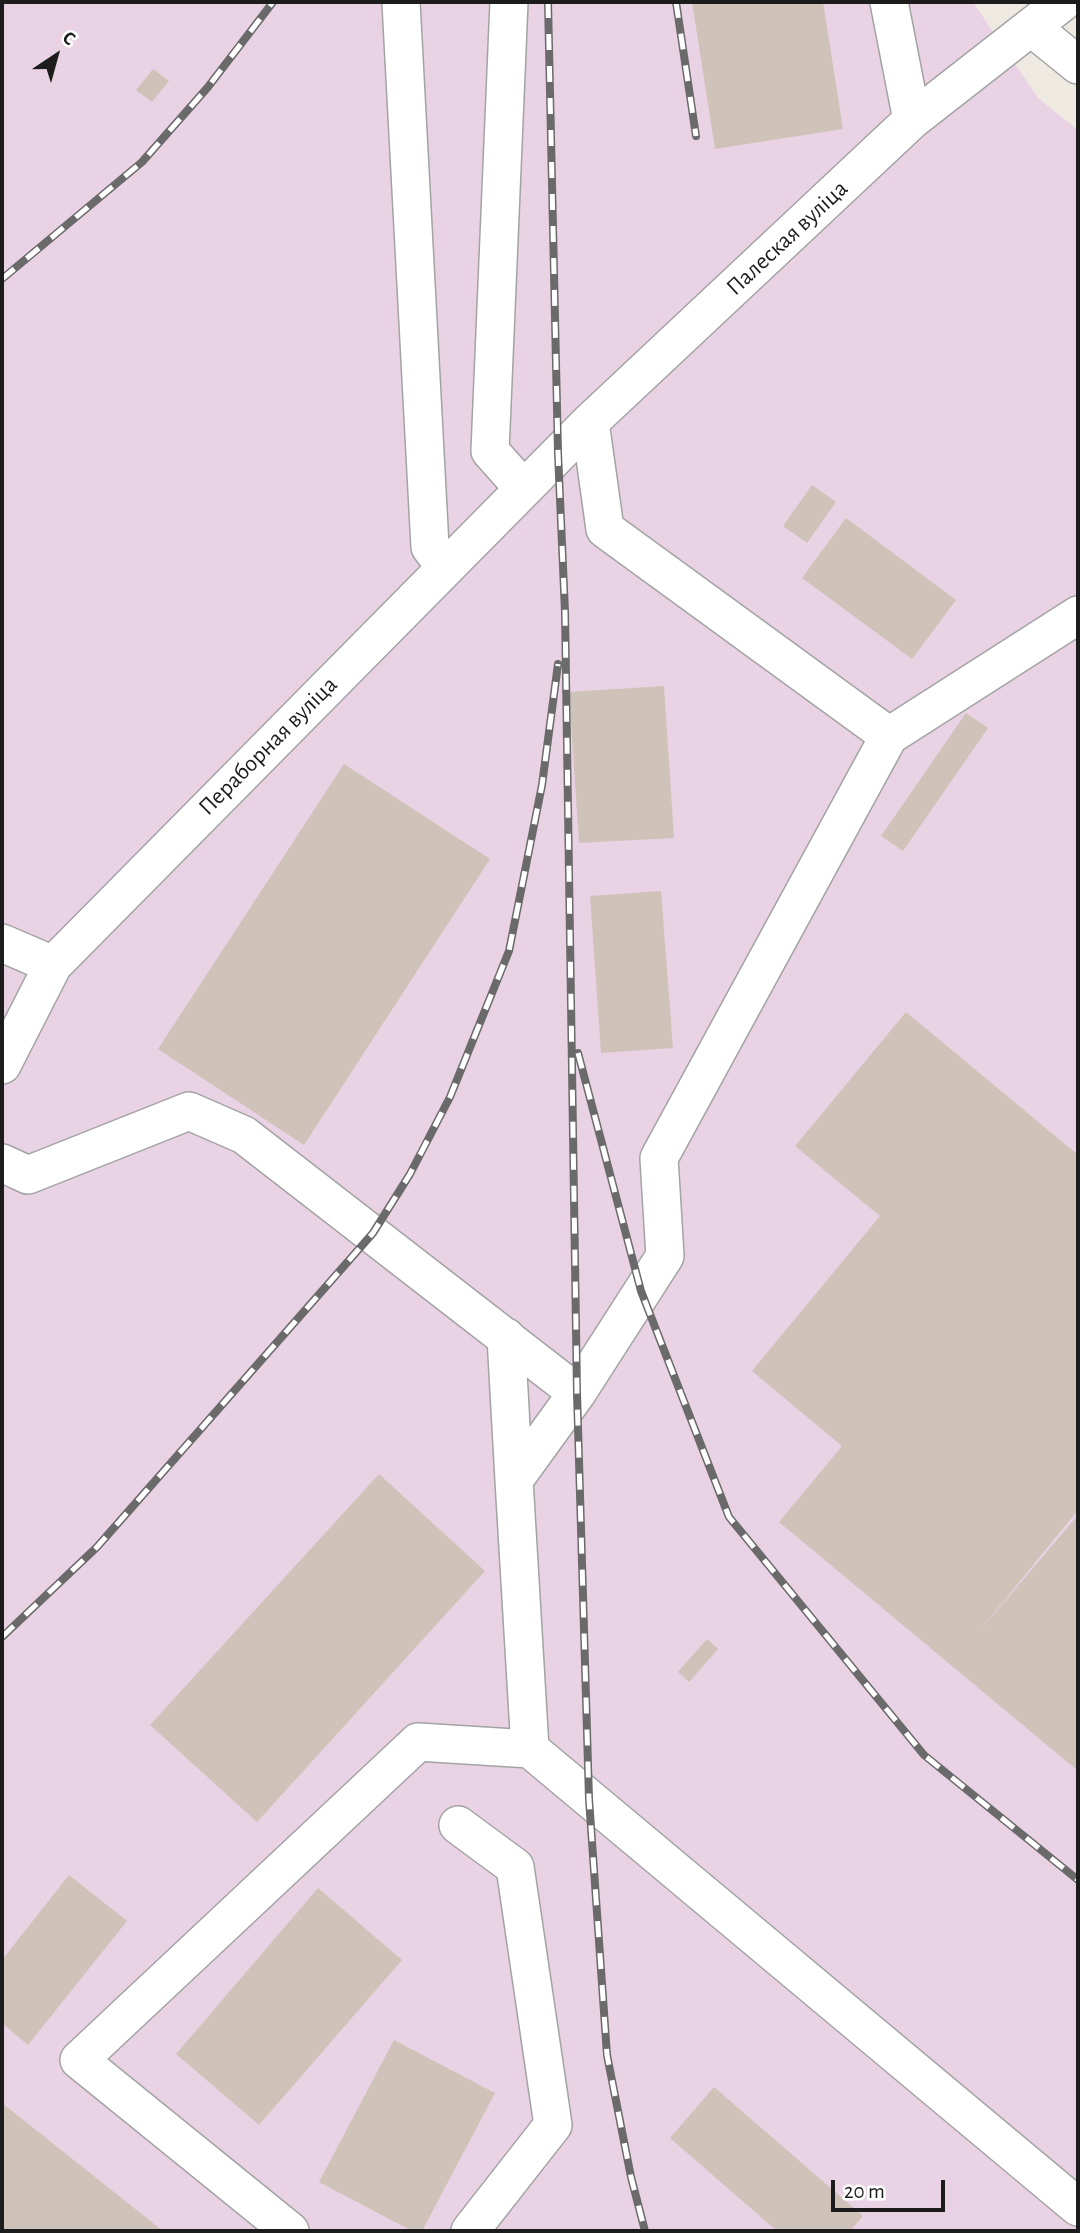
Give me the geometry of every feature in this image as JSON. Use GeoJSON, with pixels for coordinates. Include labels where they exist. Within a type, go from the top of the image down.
{"type":"FeatureCollection","features":[{"type":"Feature","properties":{"kind":"street"},"geometry":{"type":"LineString","coordinates":[[401,2],[430,547],[445,568]]}},
{"type":"Feature","properties":{"kind":"street"},"geometry":{"type":"LineString","coordinates":[[509,2],[490,451],[523,488]]}},
{"type":"Feature","properties":{"kind":"street"},"geometry":{"type":"LineString","coordinates":[[889,2],[912,120]]}},
{"type":"Feature","properties":{"kind":"street","name":"Палеская вуліца"},"geometry":{"type":"LineString","coordinates":[[523,488],[912,120],[1063,2]]}},
{"type":"Feature","properties":{"kind":"street"},"geometry":{"type":"LineString","coordinates":[[1031,27],[1078,65]]}},
{"type":"Feature","properties":{"kind":"street"},"geometry":{"type":"LineString","coordinates":[[590,422],[605,529],[889,736]]}},
{"type":"Feature","properties":{"kind":"street","name":"Пераборная вуліца"},"geometry":{"type":"LineString","coordinates":[[2,1065],[53,965],[523,488]]}},
{"type":"Feature","properties":{"kind":"street"},"geometry":{"type":"LineString","coordinates":[[514,1480],[577,1393],[665,1256],[659,1158],[889,736],[1078,615]]}},
{"type":"Feature","properties":{"kind":"street"},"geometry":{"type":"LineString","coordinates":[[2,943],[53,965]]}},
{"type":"Feature","properties":{"kind":"street"},"geometry":{"type":"LineString","coordinates":[[2,1163],[28,1175],[189,1111],[244,1135],[577,1393]]}},
{"type":"Feature","properties":{"kind":"street"},"geometry":{"type":"LineString","coordinates":[[506,1337],[530,1749]]}},
{"type":"Feature","properties":{"kind":"street"},"geometry":{"type":"LineString","coordinates":[[290,2231],[79,2060],[418,1742],[530,1749],[1078,2207]]}},
{"type":"Feature","properties":{"kind":"street"},"geometry":{"type":"LineString","coordinates":[[458,1825],[515,1867],[553,2125],[470,2231]]}},
{"type":"Feature","properties":{"kind":"shaded area"},"geometry":{"type":"Polygon","coordinates":[[[2,2],[973,2],[1038,98],[1078,130],[1078,2231],[2,2231],[2,2]]]}},
{"type":"Feature","properties":{"kind":"building"},"geometry":{"type":"Polygon","coordinates":[[[692,2],[823,2],[843,129],[715,149],[692,2]]]}},
{"type":"Feature","properties":{"kind":"building"},"geometry":{"type":"Polygon","coordinates":[[[153,69],[169,81],[152,102],[136,90],[153,69]]]}},
{"type":"Feature","properties":{"kind":"building"},"geometry":{"type":"Polygon","coordinates":[[[812,485],[836,502],[807,543],[783,526],[812,485]]]}},
{"type":"Feature","properties":{"kind":"building"},"geometry":{"type":"Polygon","coordinates":[[[846,518],[956,600],[912,659],[802,578],[846,518]]]}},
{"type":"Feature","properties":{"kind":"building"},"geometry":{"type":"Polygon","coordinates":[[[664,686],[674,838],[579,843],[569,692],[664,686]]]}},
{"type":"Feature","properties":{"kind":"building"},"geometry":{"type":"Polygon","coordinates":[[[966,713],[988,728],[903,851],[881,836],[966,713]]]}},
{"type":"Feature","properties":{"kind":"building"},"geometry":{"type":"Polygon","coordinates":[[[344,764],[490,859],[304,1145],[158,1049],[344,764]]]}},
{"type":"Feature","properties":{"kind":"building"},"geometry":{"type":"Polygon","coordinates":[[[661,891],[673,1048],[601,1053],[590,896],[661,891]]]}},
{"type":"Feature","properties":{"kind":"building"},"geometry":{"type":"Polygon","coordinates":[[[906,1012],[1078,1155],[1078,1510],[977,1634],[1078,1515],[1078,1771],[779,1522],[842,1446],[752,1371],[880,1216],[795,1146],[906,1012]]]}},
{"type":"Feature","properties":{"kind":"building"},"geometry":{"type":"Polygon","coordinates":[[[379,1474],[485,1571],[257,1822],[150,1725],[379,1474]]]}},
{"type":"Feature","properties":{"kind":"building"},"geometry":{"type":"Polygon","coordinates":[[[707,1639],[718,1649],[689,1682],[678,1672],[707,1639]]]}},
{"type":"Feature","properties":{"kind":"building"},"geometry":{"type":"Polygon","coordinates":[[[69,1875],[127,1921],[28,2045],[2,2023],[2,1960],[69,1875]]]}},
{"type":"Feature","properties":{"kind":"building"},"geometry":{"type":"Polygon","coordinates":[[[318,1888],[402,1960],[259,2125],[176,2054],[318,1888]]]}},
{"type":"Feature","properties":{"kind":"building"},"geometry":{"type":"Polygon","coordinates":[[[394,2040],[495,2093],[422,2231],[412,2231],[319,2182],[394,2040]]]}},
{"type":"Feature","properties":{"kind":"building"},"geometry":{"type":"Polygon","coordinates":[[[714,2087],[863,2216],[850,2231],[777,2231],[670,2138],[714,2087]]]}},
{"type":"Feature","properties":{"kind":"building"},"geometry":{"type":"Polygon","coordinates":[[[2,2103],[163,2231],[2,2231],[2,2103]]]}},
{"type":"Feature","properties":{"kind":"railway"},"geometry":{"type":"LineString","coordinates":[[2,279],[142,162],[208,87],[273,2]]}},
{"type":"Feature","properties":{"kind":"railway"},"geometry":{"type":"LineString","coordinates":[[548,2],[558,453],[565,612],[577,1393],[589,1799],[607,2055],[631,2177],[645,2231]]}},
{"type":"Feature","properties":{"kind":"railway"},"geometry":{"type":"LineString","coordinates":[[676,2],[696,136]]}},
{"type":"Feature","properties":{"kind":"railway"},"geometry":{"type":"LineString","coordinates":[[2,1637],[97,1547],[373,1233],[410,1174],[450,1097],[509,951],[542,785],[558,664]]}},
{"type":"Feature","properties":{"kind":"railway"},"geometry":{"type":"LineString","coordinates":[[578,1053],[641,1291],[729,1517],[924,1755],[1078,1880]]}}]}
